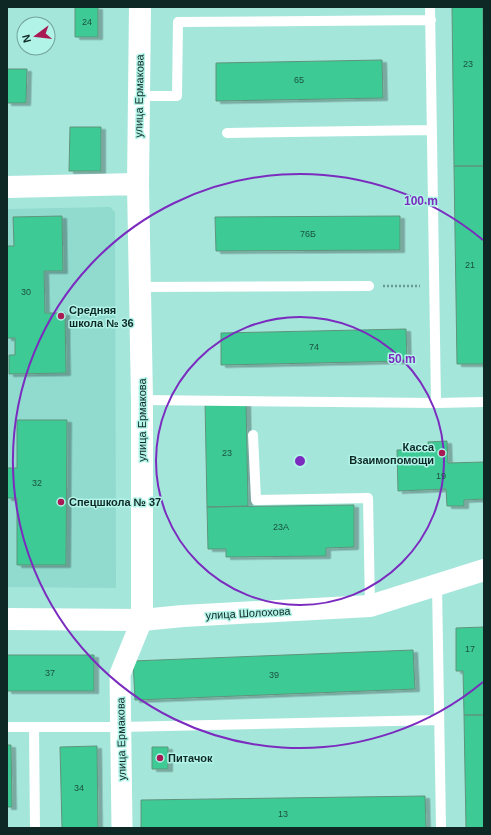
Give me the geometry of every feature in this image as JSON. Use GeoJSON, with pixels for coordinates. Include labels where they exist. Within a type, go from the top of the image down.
{"type":"FeatureCollection","features":[{"type":"Feature","properties":{"kind":"street","name":"улица Ермакова"},"geometry":{"type":"LineString","coordinates":[[122,828],[120,674],[142,620],[142,400],[138,184],[140,7]]}},
{"type":"Feature","properties":{"kind":"street"},"geometry":{"type":"LineString","coordinates":[[7,188],[138,184]]}},
{"type":"Feature","properties":{"kind":"street","name":"улица Шолохова"},"geometry":{"type":"LineString","coordinates":[[7,619],[142,620],[183,616],[370,606],[484,570]]}},
{"type":"Feature","properties":{"kind":"lane"},"geometry":{"type":"LineString","coordinates":[[430,7],[436,403]]}},
{"type":"Feature","properties":{"kind":"lane"},"geometry":{"type":"LineString","coordinates":[[139,96],[177,96],[178,22],[430,20]]}},
{"type":"Feature","properties":{"kind":"lane"},"geometry":{"type":"LineString","coordinates":[[227,133],[432,130]]}},
{"type":"Feature","properties":{"kind":"lane"},"geometry":{"type":"LineString","coordinates":[[140,287],[369,286]]}},
{"type":"Feature","properties":{"kind":"lane"},"geometry":{"type":"LineString","coordinates":[[142,400],[436,403],[484,402]]}},
{"type":"Feature","properties":{"kind":"lane"},"geometry":{"type":"LineString","coordinates":[[253,435],[256,500],[368,498],[370,606]]}},
{"type":"Feature","properties":{"kind":"lane"},"geometry":{"type":"LineString","coordinates":[[437,585],[441,828]]}},
{"type":"Feature","properties":{"kind":"lane"},"geometry":{"type":"LineString","coordinates":[[7,727],[121,727],[439,720]]}},
{"type":"Feature","properties":{"kind":"lane"},"geometry":{"type":"LineString","coordinates":[[34,727],[35,828]]}},
{"type":"Feature","properties":{"kind":"path"},"geometry":{"type":"LineString","coordinates":[[369,286],[434,286]]}},
{"type":"Feature","properties":{"kind":"shaded area"},"geometry":{"type":"Polygon","coordinates":[[[110,207],[115,212],[116,588],[7,587],[7,209],[110,207]]]}},
{"type":"Feature","properties":{"kind":"building"},"geometry":{"type":"Polygon","coordinates":[[[75,7],[98,7],[98,37],[75,37],[75,7]]]}},
{"type":"Feature","properties":{"kind":"building"},"geometry":{"type":"Polygon","coordinates":[[[452,7],[483,7],[484,166],[454,166],[452,7]]]}},
{"type":"Feature","properties":{"kind":"building"},"geometry":{"type":"Polygon","coordinates":[[[382,60],[383,98],[216,101],[216,63],[382,60]]]}},
{"type":"Feature","properties":{"kind":"building"},"geometry":{"type":"Polygon","coordinates":[[[7,69],[27,69],[26,103],[7,103],[7,69]]]}},
{"type":"Feature","properties":{"kind":"building"},"geometry":{"type":"Polygon","coordinates":[[[70,127],[101,127],[101,171],[69,171],[70,127]]]}},
{"type":"Feature","properties":{"kind":"building"},"geometry":{"type":"Polygon","coordinates":[[[454,166],[484,166],[484,364],[457,364],[454,166]]]}},
{"type":"Feature","properties":{"kind":"building"},"geometry":{"type":"Polygon","coordinates":[[[62,216],[63,271],[44,271],[45,313],[65,313],[66,373],[9,374],[9,355],[15,355],[15,338],[7,338],[7,246],[14,246],[13,217],[62,216]]]}},
{"type":"Feature","properties":{"kind":"building"},"geometry":{"type":"Polygon","coordinates":[[[400,216],[400,250],[216,251],[215,217],[400,216]]]}},
{"type":"Feature","properties":{"kind":"building"},"geometry":{"type":"Polygon","coordinates":[[[406,329],[407,361],[221,365],[221,333],[406,329]]]}},
{"type":"Feature","properties":{"kind":"building"},"geometry":{"type":"Polygon","coordinates":[[[246,399],[248,506],[207,507],[205,400],[246,399]]]}},
{"type":"Feature","properties":{"kind":"building"},"geometry":{"type":"Polygon","coordinates":[[[17,420],[67,420],[66,565],[17,565],[17,498],[7,498],[7,468],[17,468],[17,420]]]}},
{"type":"Feature","properties":{"kind":"building"},"geometry":{"type":"Polygon","coordinates":[[[447,441],[448,463],[484,462],[484,499],[464,500],[464,506],[447,506],[446,489],[398,491],[397,450],[429,449],[428,442],[447,441]]]}},
{"type":"Feature","properties":{"kind":"building"},"geometry":{"type":"Polygon","coordinates":[[[354,505],[354,547],[326,548],[326,556],[226,557],[226,549],[208,549],[207,507],[354,505]]]}},
{"type":"Feature","properties":{"kind":"building"},"geometry":{"type":"Polygon","coordinates":[[[484,627],[484,715],[464,715],[463,671],[456,671],[456,628],[484,627]]]}},
{"type":"Feature","properties":{"kind":"building"},"geometry":{"type":"Polygon","coordinates":[[[413,650],[415,689],[135,700],[133,661],[413,650]]]}},
{"type":"Feature","properties":{"kind":"building"},"geometry":{"type":"Polygon","coordinates":[[[7,655],[94,655],[94,691],[7,691],[7,655]]]}},
{"type":"Feature","properties":{"kind":"building"},"geometry":{"type":"Polygon","coordinates":[[[464,715],[484,715],[484,828],[466,828],[464,715]]]}},
{"type":"Feature","properties":{"kind":"building"},"geometry":{"type":"Polygon","coordinates":[[[7,745],[11,745],[12,807],[7,807],[7,745]]]}},
{"type":"Feature","properties":{"kind":"building"},"geometry":{"type":"Polygon","coordinates":[[[97,746],[98,828],[62,828],[60,747],[97,746]]]}},
{"type":"Feature","properties":{"kind":"building","name":"Питачок"},"geometry":{"type":"Polygon","coordinates":[[[152,747],[168,747],[168,769],[152,769],[152,747]]]}},
{"type":"Feature","properties":{"kind":"building"},"geometry":{"type":"Polygon","coordinates":[[[425,796],[426,828],[141,828],[141,800],[425,796]]]}},
{"type":"Feature","properties":{"kind":"place","name":"Средняя школа № 36"},"geometry":{"type":"Point","coordinates":[61,316]}},
{"type":"Feature","properties":{"kind":"place","name":"Касса Взаимопомощи"},"geometry":{"type":"Point","coordinates":[442,453]}},
{"type":"Feature","properties":{"kind":"place","name":"Спецшкола № 37"},"geometry":{"type":"Point","coordinates":[61,502]}},
{"type":"Feature","properties":{"kind":"place","name":"Питачок"},"geometry":{"type":"Point","coordinates":[160,758]}}]}
